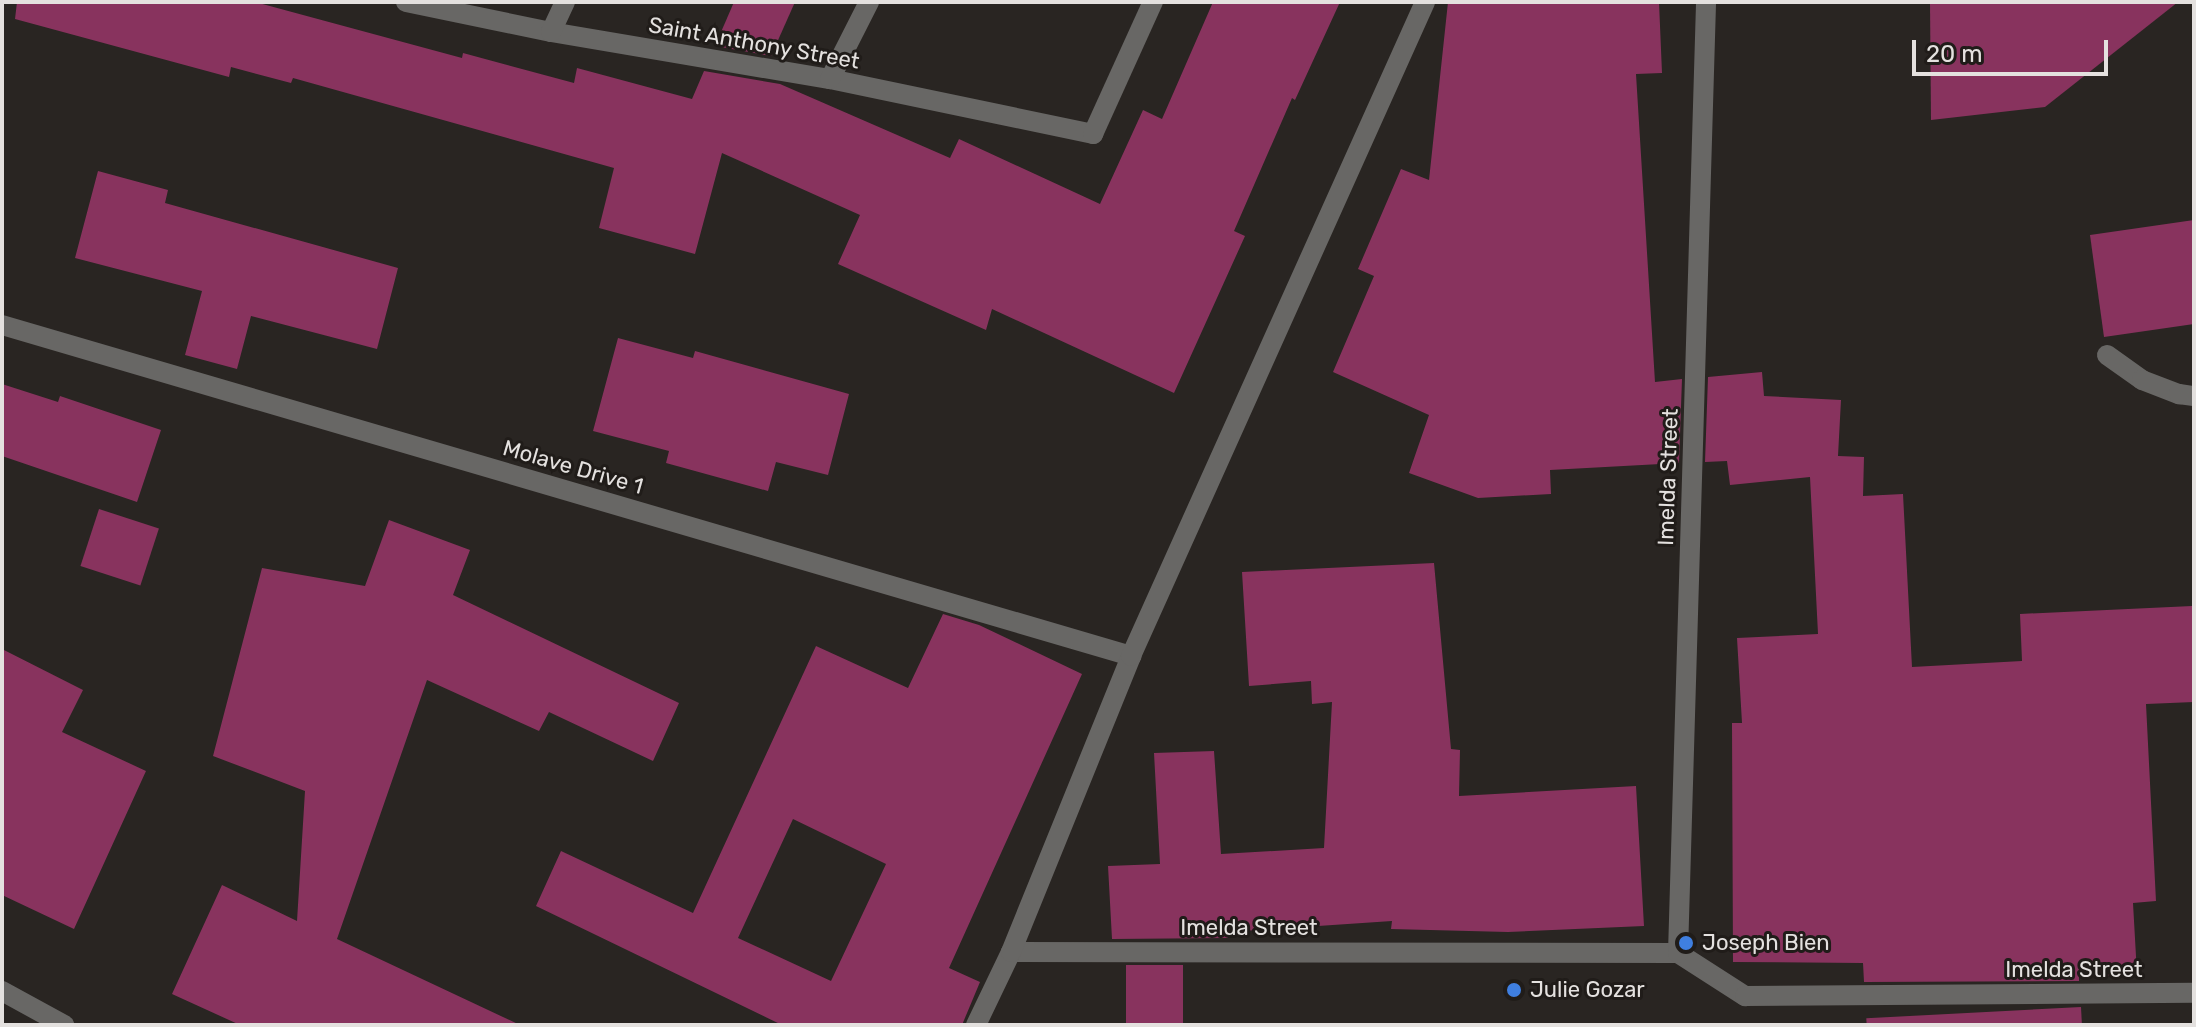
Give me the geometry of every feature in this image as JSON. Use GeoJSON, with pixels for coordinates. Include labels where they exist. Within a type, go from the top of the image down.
{"type":"FeatureCollection","features":[{"type":"Feature","properties":{"kind":"street","name":"Saint Anthony Street"},"geometry":{"type":"LineString","coordinates":[[406,2],[551,32],[830,79],[1093,134],[1153,2]]}},
{"type":"Feature","properties":{"kind":"street"},"geometry":{"type":"LineString","coordinates":[[551,32],[565,2]]}},
{"type":"Feature","properties":{"kind":"street"},"geometry":{"type":"LineString","coordinates":[[830,79],[869,2]]}},
{"type":"Feature","properties":{"kind":"street"},"geometry":{"type":"LineString","coordinates":[[976,1025],[1011,952],[1131,656],[1425,2]]}},
{"type":"Feature","properties":{"kind":"street","name":"Imelda Street"},"geometry":{"type":"LineString","coordinates":[[1678,953],[1706,2]]}},
{"type":"Feature","properties":{"kind":"street","name":"Molave Drive 1"},"geometry":{"type":"LineString","coordinates":[[2,325],[1131,656]]}},
{"type":"Feature","properties":{"kind":"street"},"geometry":{"type":"LineString","coordinates":[[2107,355],[2142,380],[2179,394],[2194,396]]}},
{"type":"Feature","properties":{"kind":"street","name":"Imelda Street"},"geometry":{"type":"LineString","coordinates":[[1011,952],[1678,953],[1745,996],[2194,993]]}},
{"type":"Feature","properties":{"kind":"street"},"geometry":{"type":"LineString","coordinates":[[2,991],[64,1025]]}},
{"type":"Feature","properties":{"kind":"building"},"geometry":{"type":"Polygon","coordinates":[[[17,2],[255,2],[462,58],[463,53],[574,83],[577,68],[692,99],[704,71],[780,84],[950,158],[959,139],[1100,204],[1143,110],[1162,119],[1213,2],[1340,2],[1295,100],[1292,98],[1234,231],[1245,236],[1174,393],[992,309],[986,330],[838,264],[860,215],[722,153],[695,254],[599,228],[614,168],[293,78],[291,83],[231,67],[229,77],[15,19],[17,2]]]}},
{"type":"Feature","properties":{"kind":"building"},"geometry":{"type":"Polygon","coordinates":[[[734,2],[795,2],[771,56],[715,46],[734,2]]]}},
{"type":"Feature","properties":{"kind":"building"},"geometry":{"type":"Polygon","coordinates":[[[1448,2],[1659,2],[1662,73],[1636,74],[1655,382],[1682,379],[1679,463],[1550,470],[1551,494],[1478,498],[1409,473],[1429,415],[1333,372],[1374,276],[1358,269],[1401,169],[1429,180],[1448,2]]]}},
{"type":"Feature","properties":{"kind":"building"},"geometry":{"type":"Polygon","coordinates":[[[1930,2],[2178,2],[2045,107],[1931,120],[1930,2]]]}},
{"type":"Feature","properties":{"kind":"building"},"geometry":{"type":"Polygon","coordinates":[[[98,171],[168,190],[165,203],[398,268],[377,349],[251,316],[237,369],[185,355],[202,291],[75,258],[98,171]]]}},
{"type":"Feature","properties":{"kind":"building"},"geometry":{"type":"Polygon","coordinates":[[[2194,220],[2194,324],[2104,337],[2090,235],[2194,220]]]}},
{"type":"Feature","properties":{"kind":"building"},"geometry":{"type":"Polygon","coordinates":[[[618,338],[693,358],[695,351],[849,394],[828,475],[776,462],[768,491],[666,463],[669,451],[593,431],[618,338]]]}},
{"type":"Feature","properties":{"kind":"building"},"geometry":{"type":"Polygon","coordinates":[[[1762,372],[1764,396],[1841,400],[1838,456],[1864,457],[1863,496],[1903,494],[1912,667],[2022,661],[2020,614],[2192,606],[2194,702],[2146,704],[2156,901],[2133,903],[2137,974],[2079,977],[2079,981],[1864,982],[1863,963],[1733,962],[1732,723],[1742,723],[1737,638],[1818,634],[1810,477],[1730,485],[1727,461],[1705,462],[1708,377],[1762,372]]]}},
{"type":"Feature","properties":{"kind":"building"},"geometry":{"type":"Polygon","coordinates":[[[2,384],[58,402],[60,396],[161,430],[137,502],[2,456],[2,384]]]}},
{"type":"Feature","properties":{"kind":"building"},"geometry":{"type":"Polygon","coordinates":[[[99,509],[159,528],[140,586],[80,566],[99,509]]]}},
{"type":"Feature","properties":{"kind":"building"},"geometry":{"type":"Polygon","coordinates":[[[389,520],[470,550],[453,595],[679,703],[653,761],[549,712],[539,731],[427,680],[337,939],[520,1025],[240,1025],[172,994],[222,885],[297,921],[305,791],[213,756],[262,568],[365,586],[389,520]]]}},
{"type":"Feature","properties":{"kind":"building"},"geometry":{"type":"Polygon","coordinates":[[[1434,563],[1451,749],[1460,750],[1459,796],[1636,786],[1644,926],[1508,932],[1391,929],[1392,921],[1228,932],[1228,938],[1112,939],[1108,866],[1160,864],[1154,753],[1214,751],[1221,854],[1324,848],[1332,702],[1312,704],[1311,681],[1249,686],[1242,572],[1434,563]]]}},
{"type":"Feature","properties":{"kind":"building"},"geometry":{"type":"Polygon","coordinates":[[[943,614],[979,625],[1082,674],[949,968],[980,982],[962,1025],[782,1025],[536,906],[561,851],[693,913],[816,646],[908,688],[943,614]],[[793,819],[738,938],[831,981],[886,864],[793,819]]]}},
{"type":"Feature","properties":{"kind":"building"},"geometry":{"type":"Polygon","coordinates":[[[2,649],[83,690],[62,732],[146,771],[74,929],[2,895],[2,649]]]}},
{"type":"Feature","properties":{"kind":"building"},"geometry":{"type":"Polygon","coordinates":[[[1126,965],[1183,965],[1183,1025],[1126,1025],[1126,965]]]}},
{"type":"Feature","properties":{"kind":"building"},"geometry":{"type":"Polygon","coordinates":[[[2081,1007],[2082,1025],[1867,1025],[1866,1018],[2081,1007]]]}},
{"type":"Feature","properties":{"kind":"place","name":"Joseph Bien"},"geometry":{"type":"Point","coordinates":[1686,943]}},
{"type":"Feature","properties":{"kind":"place","name":"Julie Gozar"},"geometry":{"type":"Point","coordinates":[1514,990]}}]}
